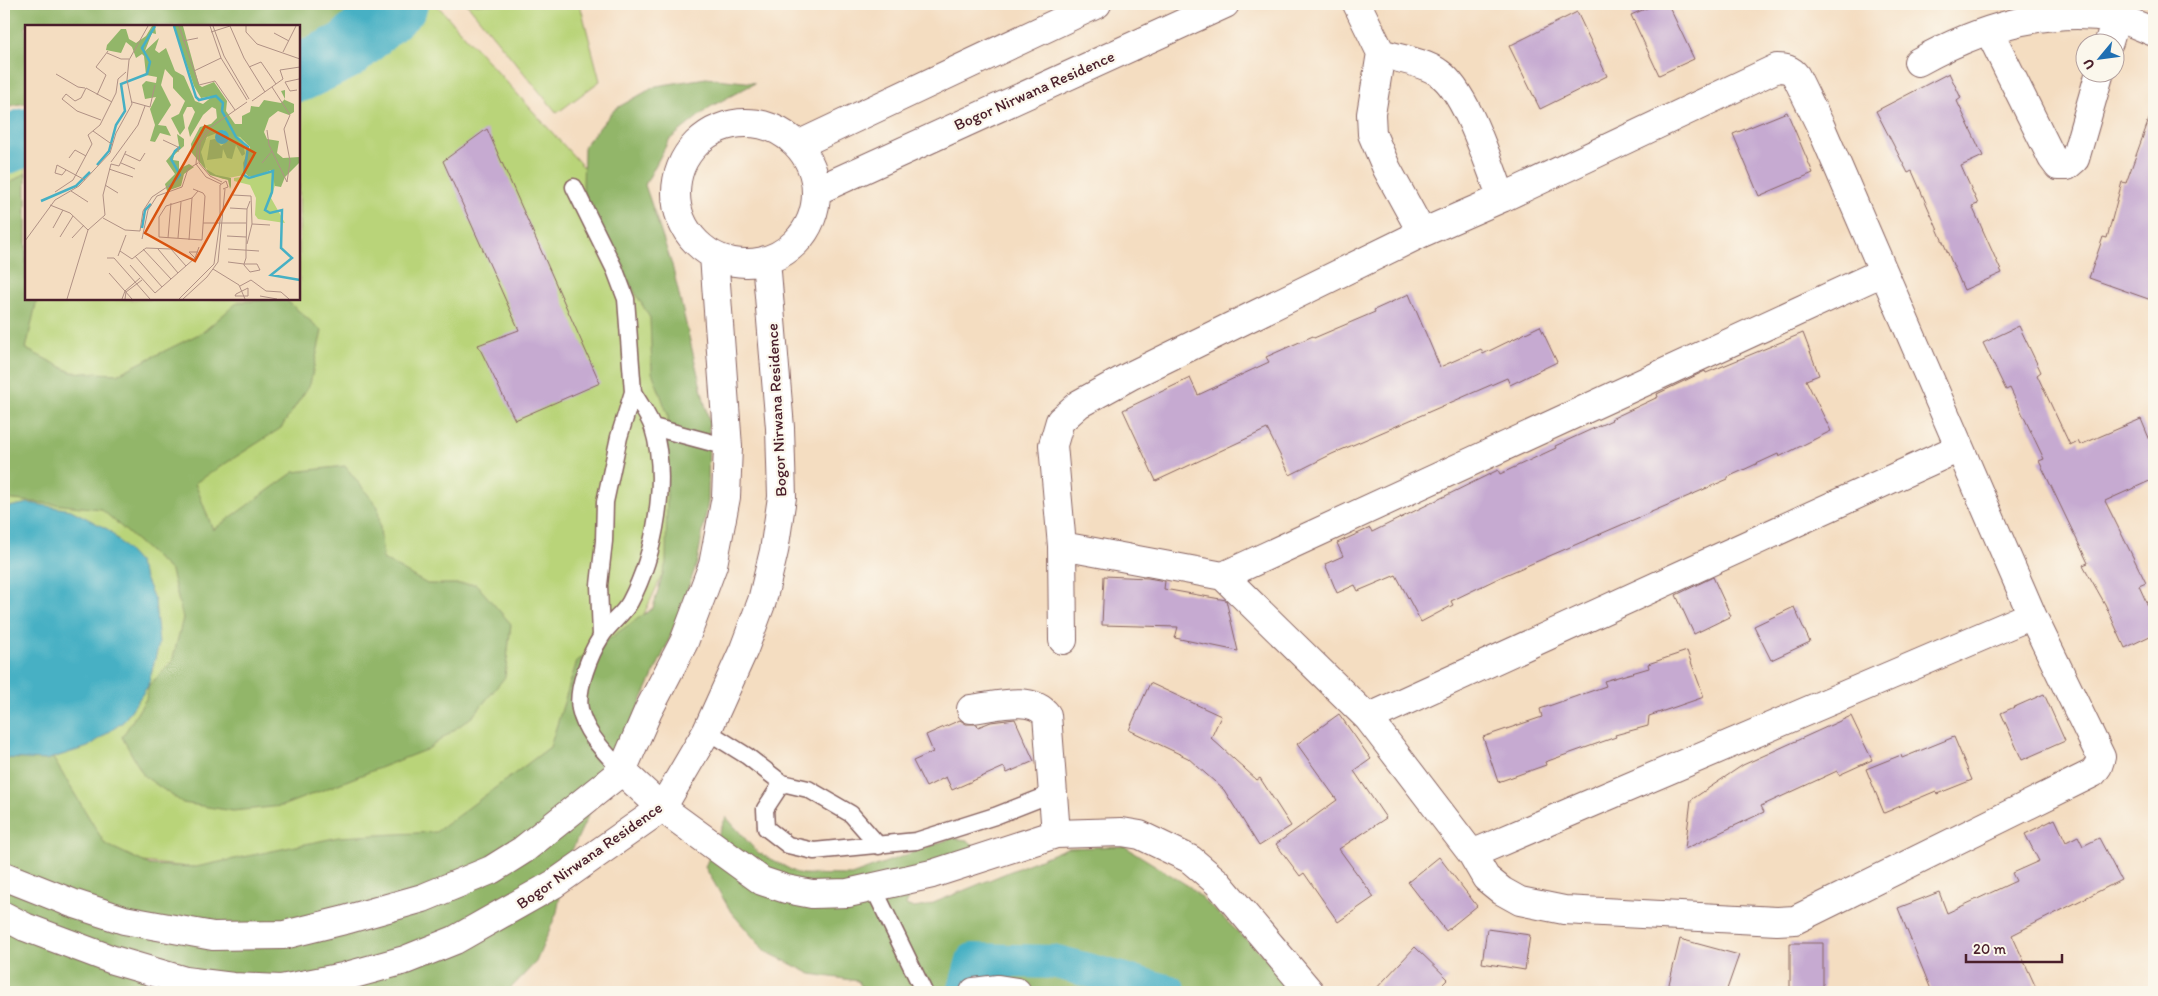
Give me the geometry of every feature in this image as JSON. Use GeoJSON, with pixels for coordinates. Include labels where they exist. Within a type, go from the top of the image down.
{"type":"FeatureCollection","features":[{"type":"Feature","properties":{"kind":"street"},"geometry":{"type":"LineString","coordinates":[[798,145],[1097,4]]}},
{"type":"Feature","properties":{"kind":"street","name":"Bogor Nirwana Residence"},"geometry":{"type":"LineString","coordinates":[[816,191],[1225,4]]}},
{"type":"Feature","properties":{"kind":"street"},"geometry":{"type":"LineString","coordinates":[[1357,4],[1381,53],[1371,114],[1372,134],[1387,169],[1422,233]]}},
{"type":"Feature","properties":{"kind":"street"},"geometry":{"type":"LineString","coordinates":[[1918,62],[1946,47],[1989,31],[2018,22],[2048,16],[2080,15],[2112,30],[2154,32]]}},
{"type":"Feature","properties":{"kind":"street"},"geometry":{"type":"LineString","coordinates":[[1989,31],[2052,158],[2058,166],[2067,166],[2075,160],[2097,82]]}},
{"type":"Feature","properties":{"kind":"street"},"geometry":{"type":"LineString","coordinates":[[1381,53],[1433,70],[1451,83],[1462,100],[1502,198]]}},
{"type":"Feature","properties":{"kind":"street"},"geometry":{"type":"LineString","coordinates":[[1062,546],[1223,576],[1368,718],[1472,854],[1486,878],[1502,892],[1520,901],[1564,910],[1776,921],[1795,920],[2093,773],[2101,757],[2032,615],[1820,125],[1796,76],[1786,69],[1777,68],[1502,198],[1422,233],[1130,376],[1079,404],[1060,421],[1053,445],[1062,546],[1063,640]]}},
{"type":"Feature","properties":{"kind":"street"},"geometry":{"type":"LineString","coordinates":[[737,123],[760,124],[780,131],[798,145],[808,159],[814,174],[816,191],[814,210],[807,229],[795,244],[778,256],[744,264],[729,262],[714,256],[695,242],[683,224],[676,202],[676,180],[683,159],[697,141],[715,129],[737,123]]}},
{"type":"Feature","properties":{"kind":"street"},"geometry":{"type":"LineString","coordinates":[[4,876],[72,903],[124,920],[213,936],[284,935],[423,898],[491,870],[531,844],[622,771],[648,711],[684,642],[713,565],[726,497],[728,447],[714,256]]}},
{"type":"Feature","properties":{"kind":"street","name":"Bogor Nirwana Residence"},"geometry":{"type":"LineString","coordinates":[[4,916],[25,927],[113,960],[185,981],[233,987],[281,989],[343,977],[405,960],[455,940],[554,884],[662,808],[707,732],[744,649],[762,601],[774,551],[782,497],[780,428],[766,260]]}},
{"type":"Feature","properties":{"kind":"street"},"geometry":{"type":"LineString","coordinates":[[1223,576],[1883,272]]}},
{"type":"Feature","properties":{"kind":"street"},"geometry":{"type":"LineString","coordinates":[[1368,718],[1959,448]]}},
{"type":"Feature","properties":{"kind":"street"},"geometry":{"type":"LineString","coordinates":[[1472,854],[2032,615]]}},
{"type":"Feature","properties":{"kind":"street"},"geometry":{"type":"LineString","coordinates":[[971,709],[1023,703],[1035,705],[1047,715],[1051,794],[1056,834]]}},
{"type":"Feature","properties":{"kind":"street"},"geometry":{"type":"LineString","coordinates":[[622,771],[662,808],[762,881],[786,889],[812,894],[831,894],[874,889],[932,874],[1056,834],[1122,832],[1140,835],[1190,859],[1217,882],[1310,992]]}},
{"type":"Feature","properties":{"kind":"lane"},"geometry":{"type":"LineString","coordinates":[[574,187],[615,270],[626,299],[633,392],[619,436],[605,502],[604,540],[599,585],[601,636]]}},
{"type":"Feature","properties":{"kind":"lane"},"geometry":{"type":"LineString","coordinates":[[622,771],[594,740],[580,709],[580,685],[601,636],[630,603],[647,559],[655,523],[661,474],[653,428],[633,392]]}},
{"type":"Feature","properties":{"kind":"lane"},"geometry":{"type":"LineString","coordinates":[[653,428],[728,447]]}},
{"type":"Feature","properties":{"kind":"lane"},"geometry":{"type":"LineString","coordinates":[[707,732],[747,756],[782,783],[808,788],[844,809],[851,814],[878,846]]}},
{"type":"Feature","properties":{"kind":"lane"},"geometry":{"type":"LineString","coordinates":[[782,783],[765,809],[766,828],[788,844],[814,851],[916,842],[1051,794]]}},
{"type":"Feature","properties":{"kind":"lane"},"geometry":{"type":"LineString","coordinates":[[874,889],[924,992]]}},
{"type":"Feature","properties":{"kind":"green space"},"geometry":{"type":"Polygon","coordinates":[[[4,4],[383,4],[347,50],[300,78],[300,25],[25,25],[25,103],[4,107],[4,4]]]}},
{"type":"Feature","properties":{"kind":"green space"},"geometry":{"type":"Polygon","coordinates":[[[391,4],[436,4],[672,265],[679,539],[579,753],[357,886],[45,851],[4,826],[4,149],[8,144],[25,140],[25,300],[300,300],[300,62],[391,4]]]}},
{"type":"Feature","properties":{"kind":"green space"},"geometry":{"type":"Polygon","coordinates":[[[467,4],[580,4],[600,81],[557,113],[467,4]]]}},
{"type":"Feature","properties":{"kind":"green space"},"geometry":{"type":"Polygon","coordinates":[[[706,78],[755,83],[710,107],[669,140],[645,185],[672,265],[709,421],[708,502],[697,563],[668,643],[567,861],[557,912],[536,962],[507,992],[4,992],[4,758],[53,758],[105,844],[150,865],[196,867],[339,837],[436,832],[550,747],[577,661],[653,608],[666,563],[668,415],[652,372],[650,318],[602,236],[583,192],[584,146],[615,109],[656,86],[706,78]]]}},
{"type":"Feature","properties":{"kind":"green space"},"geometry":{"type":"Polygon","coordinates":[[[25,174],[25,300],[37,300],[26,349],[71,372],[118,374],[203,332],[238,302],[286,300],[322,331],[310,384],[281,428],[195,483],[213,530],[294,472],[345,466],[378,507],[383,559],[427,584],[476,584],[511,624],[505,677],[473,716],[428,749],[282,806],[233,811],[183,803],[144,776],[122,737],[146,699],[148,686],[172,662],[183,618],[171,571],[101,509],[4,499],[4,186],[25,174]]]}},
{"type":"Feature","properties":{"kind":"green space"},"geometry":{"type":"Polygon","coordinates":[[[726,817],[757,852],[799,874],[851,875],[952,838],[967,840],[975,846],[922,889],[910,896],[906,905],[914,908],[926,906],[1067,848],[1124,846],[1190,887],[1264,956],[1292,992],[865,992],[858,981],[811,974],[765,951],[731,912],[705,867],[726,817]]]}},
{"type":"Feature","properties":{"kind":"water"},"geometry":{"type":"Polygon","coordinates":[[[29,503],[71,510],[109,530],[138,562],[155,601],[159,644],[148,686],[123,722],[88,747],[46,760],[4,758],[4,508],[29,503]]]}},
{"type":"Feature","properties":{"kind":"building"},"geometry":{"type":"Polygon","coordinates":[[[1656,4],[1668,4],[1694,59],[1659,75],[1631,15],[1656,4]]]}},
{"type":"Feature","properties":{"kind":"building"},"geometry":{"type":"Polygon","coordinates":[[[1577,12],[1607,76],[1540,109],[1509,46],[1577,12]]]}},
{"type":"Feature","properties":{"kind":"building"},"geometry":{"type":"Polygon","coordinates":[[[1949,73],[1961,98],[1957,101],[1983,156],[1961,166],[1978,204],[1972,206],[2002,273],[1964,290],[1912,171],[1908,173],[1876,111],[1949,73]]]}},
{"type":"Feature","properties":{"kind":"building"},"geometry":{"type":"Polygon","coordinates":[[[1787,112],[1813,173],[1759,196],[1733,134],[1787,112]]]}},
{"type":"Feature","properties":{"kind":"building"},"geometry":{"type":"Polygon","coordinates":[[[2151,114],[2154,115],[2154,301],[2089,278],[2103,237],[2107,238],[2122,182],[2126,183],[2151,114]]]}},
{"type":"Feature","properties":{"kind":"building"},"geometry":{"type":"Polygon","coordinates":[[[487,129],[600,383],[515,420],[478,345],[519,330],[443,161],[487,129]]]}},
{"type":"Feature","properties":{"kind":"building"},"geometry":{"type":"Polygon","coordinates":[[[1409,294],[1440,367],[1481,349],[1483,354],[1540,326],[1557,362],[1510,385],[1507,378],[1332,454],[1290,475],[1267,429],[1156,481],[1123,410],[1190,378],[1198,395],[1269,362],[1266,357],[1375,312],[1374,310],[1409,294]]]}},
{"type":"Feature","properties":{"kind":"building"},"geometry":{"type":"Polygon","coordinates":[[[2019,326],[2041,372],[2037,375],[2070,445],[2078,441],[2080,445],[2141,419],[2154,450],[2154,479],[2105,501],[2146,583],[2139,586],[2154,619],[2154,634],[2125,648],[2105,604],[2083,565],[2088,563],[2039,461],[2044,459],[2010,388],[2006,390],[1983,343],[2019,326]]]}},
{"type":"Feature","properties":{"kind":"building"},"geometry":{"type":"Polygon","coordinates":[[[1803,333],[1819,375],[1806,380],[1831,431],[1779,457],[1778,454],[1728,477],[1728,479],[1503,576],[1451,601],[1453,605],[1421,622],[1396,575],[1358,591],[1355,585],[1337,593],[1325,564],[1343,556],[1337,543],[1370,528],[1372,532],[1498,470],[1500,474],[1556,448],[1555,446],[1658,397],[1657,394],[1705,371],[1706,373],[1803,333]]]}},
{"type":"Feature","properties":{"kind":"building"},"geometry":{"type":"Polygon","coordinates":[[[1104,576],[1148,578],[1165,581],[1164,589],[1226,600],[1238,651],[1175,638],[1178,627],[1102,625],[1104,576]]]}},
{"type":"Feature","properties":{"kind":"building"},"geometry":{"type":"Polygon","coordinates":[[[1713,577],[1731,616],[1694,634],[1676,595],[1713,577]]]}},
{"type":"Feature","properties":{"kind":"building"},"geometry":{"type":"Polygon","coordinates":[[[1794,607],[1810,642],[1771,660],[1754,626],[1794,607]]]}},
{"type":"Feature","properties":{"kind":"building"},"geometry":{"type":"Polygon","coordinates":[[[1687,651],[1704,697],[1649,716],[1648,726],[1615,735],[1616,737],[1545,762],[1546,765],[1498,782],[1483,737],[1542,717],[1540,709],[1606,686],[1604,681],[1649,668],[1648,664],[1687,651]]]}},
{"type":"Feature","properties":{"kind":"building"},"geometry":{"type":"Polygon","coordinates":[[[1150,683],[1221,716],[1211,738],[1257,780],[1260,778],[1291,826],[1259,846],[1224,790],[1188,758],[1129,730],[1150,683]]]}},
{"type":"Feature","properties":{"kind":"building"},"geometry":{"type":"Polygon","coordinates":[[[2044,694],[2065,741],[2022,760],[2001,713],[2044,694]]]}},
{"type":"Feature","properties":{"kind":"building"},"geometry":{"type":"Polygon","coordinates":[[[1339,714],[1371,759],[1354,771],[1386,818],[1339,849],[1374,897],[1338,922],[1304,873],[1300,876],[1276,844],[1337,800],[1297,744],[1339,714]]]}},
{"type":"Feature","properties":{"kind":"building"},"geometry":{"type":"Polygon","coordinates":[[[1851,716],[1872,760],[1839,775],[1837,771],[1761,806],[1764,812],[1685,849],[1691,800],[1743,765],[1851,716]]]}},
{"type":"Feature","properties":{"kind":"building"},"geometry":{"type":"Polygon","coordinates":[[[1015,719],[1034,761],[1007,773],[1004,767],[952,790],[946,777],[926,787],[913,761],[933,752],[926,735],[960,720],[966,724],[977,724],[978,727],[991,722],[1015,719]]]}},
{"type":"Feature","properties":{"kind":"building"},"geometry":{"type":"Polygon","coordinates":[[[1954,737],[1972,780],[1937,794],[1936,791],[1884,813],[1866,769],[1901,755],[1902,758],[1954,737]]]}},
{"type":"Feature","properties":{"kind":"building"},"geometry":{"type":"Polygon","coordinates":[[[2055,819],[2066,842],[2078,836],[2083,846],[2099,838],[2121,880],[2012,935],[2038,992],[1932,992],[1898,908],[1939,892],[1947,913],[2016,881],[2012,873],[2039,861],[2025,834],[2055,819]]]}},
{"type":"Feature","properties":{"kind":"building"},"geometry":{"type":"Polygon","coordinates":[[[1439,857],[1477,906],[1446,931],[1408,882],[1439,857]]]}},
{"type":"Feature","properties":{"kind":"building"},"geometry":{"type":"Polygon","coordinates":[[[1487,929],[1530,935],[1525,970],[1482,963],[1487,929]]]}},
{"type":"Feature","properties":{"kind":"building"},"geometry":{"type":"Polygon","coordinates":[[[1680,939],[1739,955],[1726,992],[1667,992],[1680,939]]]}},
{"type":"Feature","properties":{"kind":"building"},"geometry":{"type":"Polygon","coordinates":[[[1790,943],[1823,943],[1823,992],[1790,992],[1790,943]]]}},
{"type":"Feature","properties":{"kind":"building"},"geometry":{"type":"Polygon","coordinates":[[[1415,947],[1448,979],[1435,992],[1373,992],[1415,947]]]}},
{"type":"Feature","properties":{"kind":"waterway"},"geometry":{"type":"LineString","coordinates":[[300,73],[347,50],[399,4]]}},
{"type":"Feature","properties":{"kind":"waterway"},"geometry":{"type":"LineString","coordinates":[[4,146],[25,137]]}},
{"type":"Feature","properties":{"kind":"waterway"},"geometry":{"type":"LineString","coordinates":[[964,992],[973,960],[1057,962],[1170,992]]}}]}
